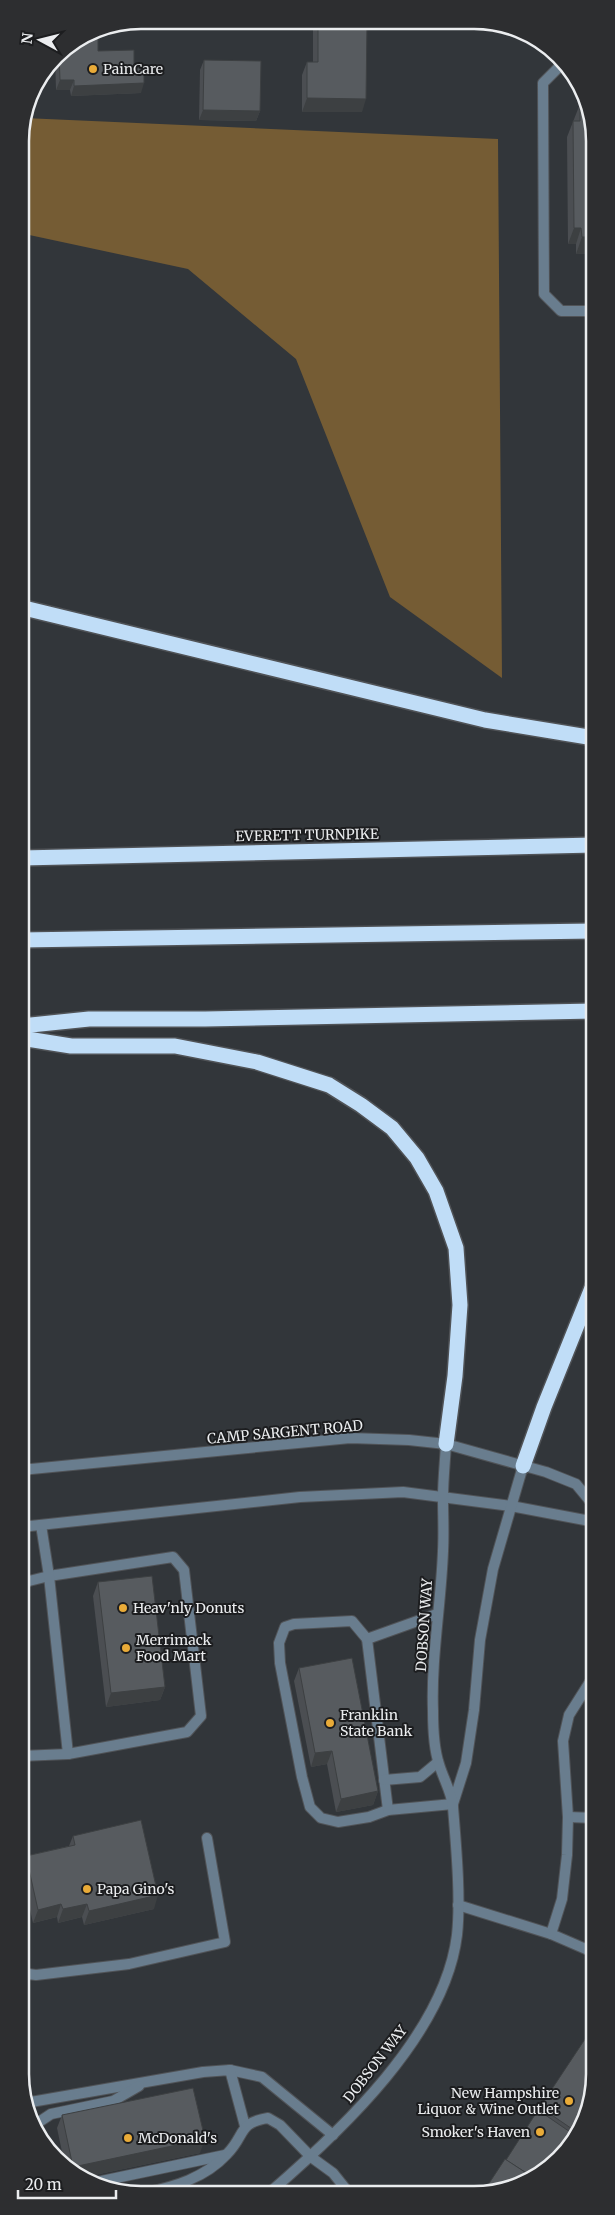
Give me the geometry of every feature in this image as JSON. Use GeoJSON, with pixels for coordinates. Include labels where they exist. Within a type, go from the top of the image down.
{"type":"FeatureCollection","features":[{"type":"Feature","properties":{"kind":"highway"},"geometry":{"type":"LineString","coordinates":[[29,609],[485,720],[586,737]]}},
{"type":"Feature","properties":{"kind":"highway","name":"EVERETT TURNPIKE"},"geometry":{"type":"LineString","coordinates":[[29,858],[586,845]]}},
{"type":"Feature","properties":{"kind":"highway"},"geometry":{"type":"LineString","coordinates":[[29,940],[586,932]]}},
{"type":"Feature","properties":{"kind":"highway"},"geometry":{"type":"LineString","coordinates":[[29,1025],[89,1019],[205,1019],[586,1011]]}},
{"type":"Feature","properties":{"kind":"highway"},"geometry":{"type":"LineString","coordinates":[[29,1039],[71,1046],[175,1046],[257,1062],[329,1085],[361,1105],[392,1128],[418,1158],[436,1191],[456,1248],[460,1305],[455,1376],[446,1444]]}},
{"type":"Feature","properties":{"kind":"highway"},"geometry":{"type":"LineString","coordinates":[[523,1466],[544,1407],[586,1303]]}},
{"type":"Feature","properties":{"kind":"street"},"geometry":{"type":"LineString","coordinates":[[559,68],[544,83],[544,294],[561,311],[586,311]]}},
{"type":"Feature","properties":{"kind":"street","name":"CAMP SARGENT ROAD"},"geometry":{"type":"LineString","coordinates":[[29,1469],[350,1438],[446,1444],[523,1466],[576,1484],[586,1497]]}},
{"type":"Feature","properties":{"kind":"street","name":"DOBSON WAY"},"geometry":{"type":"LineString","coordinates":[[277,2186],[311,2157],[357,2111],[396,2064],[419,2031],[434,2002],[449,1966],[457,1936],[458,1904],[453,1804],[438,1762],[433,1711],[437,1614],[443,1550],[443,1496],[446,1444]]}},
{"type":"Feature","properties":{"kind":"street","name":"DOBSON WAY"},"geometry":{"type":"LineString","coordinates":[[453,1804],[466,1763],[474,1710],[480,1640],[493,1569],[523,1466]]}},
{"type":"Feature","properties":{"kind":"street"},"geometry":{"type":"LineString","coordinates":[[29,1526],[300,1497],[403,1492],[511,1506],[586,1520]]}},
{"type":"Feature","properties":{"kind":"street"},"geometry":{"type":"LineString","coordinates":[[41,1525],[49,1576],[68,1754]]}},
{"type":"Feature","properties":{"kind":"street"},"geometry":{"type":"LineString","coordinates":[[29,1581],[49,1576],[173,1557],[184,1570],[201,1716],[187,1732],[68,1754],[29,1756]]}},
{"type":"Feature","properties":{"kind":"street"},"geometry":{"type":"LineString","coordinates":[[366,1639],[437,1614]]}},
{"type":"Feature","properties":{"kind":"street"},"geometry":{"type":"LineString","coordinates":[[388,1810],[366,1639],[352,1621],[294,1624],[285,1627],[279,1643],[280,1663],[302,1778],[310,1807],[321,1818],[338,1822],[369,1818],[388,1810],[453,1804]]}},
{"type":"Feature","properties":{"kind":"street"},"geometry":{"type":"LineString","coordinates":[[551,1934],[562,1898],[567,1855],[568,1817],[563,1741],[569,1715],[586,1688]]}},
{"type":"Feature","properties":{"kind":"street"},"geometry":{"type":"LineString","coordinates":[[384,1780],[420,1777],[438,1762]]}},
{"type":"Feature","properties":{"kind":"street"},"geometry":{"type":"LineString","coordinates":[[568,1817],[586,1818]]}},
{"type":"Feature","properties":{"kind":"street"},"geometry":{"type":"LineString","coordinates":[[29,1974],[36,1975],[129,1964],[225,1942],[207,1838]]}},
{"type":"Feature","properties":{"kind":"street"},"geometry":{"type":"LineString","coordinates":[[458,1904],[551,1934],[586,1949]]}},
{"type":"Feature","properties":{"kind":"street"},"geometry":{"type":"LineString","coordinates":[[33,2102],[203,2072],[230,2070],[262,2077],[333,2135]]}},
{"type":"Feature","properties":{"kind":"street"},"geometry":{"type":"LineString","coordinates":[[230,2070],[245,2126]]}},
{"type":"Feature","properties":{"kind":"street"},"geometry":{"type":"LineString","coordinates":[[39,2122],[51,2114],[113,2101],[146,2082]]}},
{"type":"Feature","properties":{"kind":"street"},"geometry":{"type":"LineString","coordinates":[[173,2186],[199,2177],[227,2155],[245,2126],[255,2120],[268,2118],[280,2125],[311,2157],[333,2173],[343,2186]]}},
{"type":"Feature","properties":{"kind":"street"},"geometry":{"type":"LineString","coordinates":[[105,2180],[227,2155]]}},
{"type":"Feature","properties":{"kind":"shaded area"},"geometry":{"type":"Polygon","coordinates":[[[32,118],[498,139],[502,678],[390,597],[296,359],[188,269],[29,235],[29,133],[32,118]]]}},
{"type":"Feature","properties":{"kind":"building"},"geometry":{"type":"Polygon","coordinates":[[[318,29],[367,29],[366,99],[307,98],[307,62],[318,62],[318,29]]]}},
{"type":"Feature","properties":{"kind":"building","name":"PainCare"},"geometry":{"type":"Polygon","coordinates":[[[98,37],[98,51],[134,50],[134,68],[144,68],[144,83],[74,86],[74,80],[60,80],[59,65],[65,65],[65,58],[98,37]]]}},
{"type":"Feature","properties":{"kind":"building"},"geometry":{"type":"Polygon","coordinates":[[[204,60],[261,61],[260,111],[203,110],[204,60]]]}},
{"type":"Feature","properties":{"kind":"building"},"geometry":{"type":"Polygon","coordinates":[[[580,104],[586,140],[586,237],[582,237],[581,228],[574,228],[573,121],[580,121],[580,104]]]}},
{"type":"Feature","properties":{"kind":"building","name":"Merrimack Food Mart"},"geometry":{"type":"Polygon","coordinates":[[[152,1576],[165,1687],[111,1693],[98,1582],[152,1576]]]}},
{"type":"Feature","properties":{"kind":"building","name":"Franklin State Bank"},"geometry":{"type":"Polygon","coordinates":[[[352,1658],[378,1791],[341,1799],[332,1751],[315,1753],[299,1668],[352,1658]]]}},
{"type":"Feature","properties":{"kind":"building","name":"Papa Gino's"},"geometry":{"type":"Polygon","coordinates":[[[141,1820],[158,1895],[89,1911],[87,1904],[63,1909],[61,1904],[38,1910],[29,1870],[29,1855],[75,1845],[73,1836],[141,1820]]]}},
{"type":"Feature","properties":{"kind":"building"},"geometry":{"type":"Polygon","coordinates":[[[586,2038],[585,2089],[578,2117],[572,2129],[540,2107],[586,2038]]]}},
{"type":"Feature","properties":{"kind":"building","name":"McDonald's"},"geometry":{"type":"Polygon","coordinates":[[[193,2088],[205,2139],[77,2166],[72,2163],[62,2115],[193,2088]]]}},
{"type":"Feature","properties":{"kind":"building"},"geometry":{"type":"Polygon","coordinates":[[[538,2110],[570,2132],[559,2148],[548,2159],[527,2173],[506,2160],[538,2110]]]}},
{"type":"Feature","properties":{"kind":"building"},"geometry":{"type":"Polygon","coordinates":[[[505,2159],[527,2173],[511,2180],[488,2185],[505,2159]]]}},
{"type":"Feature","properties":{"kind":"place","name":"PainCare"},"geometry":{"type":"Point","coordinates":[93,69]}},
{"type":"Feature","properties":{"kind":"place","name":"Heav'nly Donuts"},"geometry":{"type":"Point","coordinates":[123,1608]}},
{"type":"Feature","properties":{"kind":"place","name":"Merrimack Food Mart"},"geometry":{"type":"Point","coordinates":[126,1648]}},
{"type":"Feature","properties":{"kind":"place","name":"Franklin State Bank"},"geometry":{"type":"Point","coordinates":[330,1723]}},
{"type":"Feature","properties":{"kind":"place","name":"Papa Gino's"},"geometry":{"type":"Point","coordinates":[87,1889]}},
{"type":"Feature","properties":{"kind":"place","name":"New Hampshire Liquor & Wine Outlet"},"geometry":{"type":"Point","coordinates":[569,2101]}},
{"type":"Feature","properties":{"kind":"place","name":"Smoker's Haven"},"geometry":{"type":"Point","coordinates":[540,2132]}},
{"type":"Feature","properties":{"kind":"place","name":"McDonald's"},"geometry":{"type":"Point","coordinates":[128,2138]}}]}
